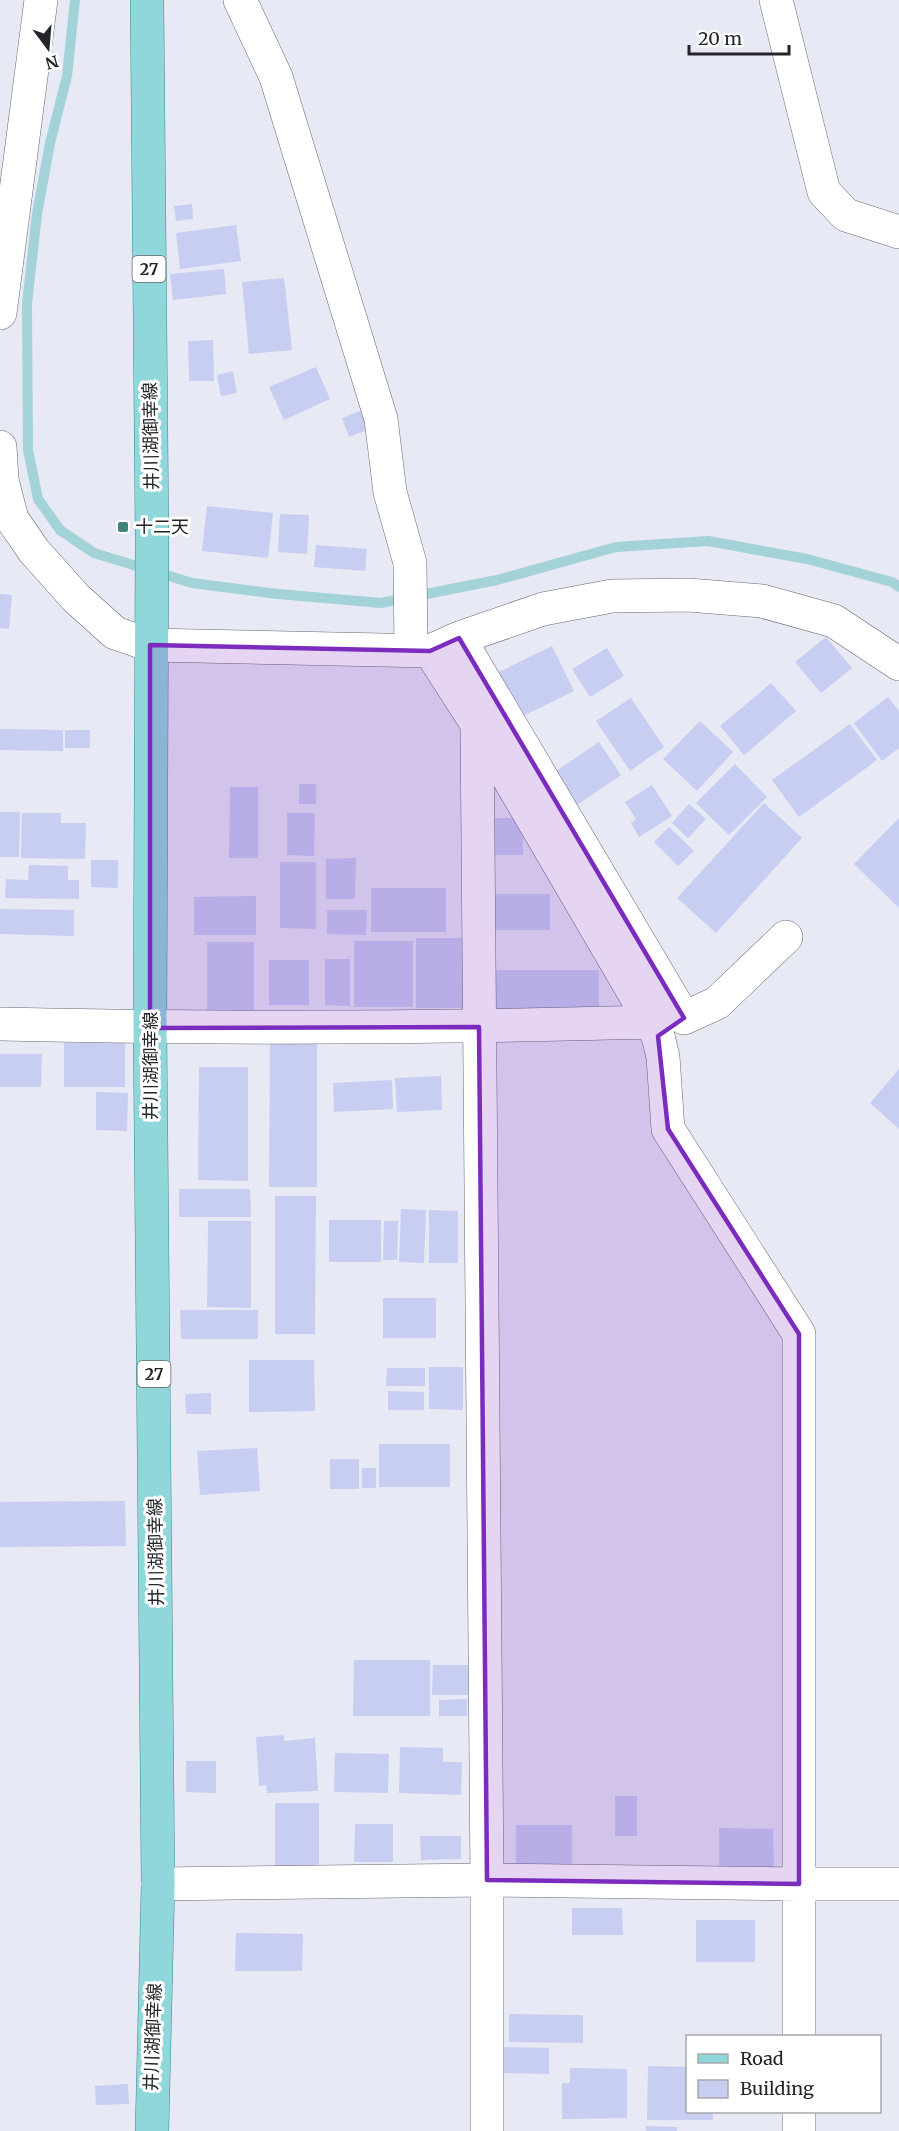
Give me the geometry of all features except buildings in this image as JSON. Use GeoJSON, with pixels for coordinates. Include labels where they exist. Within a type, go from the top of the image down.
{"type":"FeatureCollection","features":[{"type":"Feature","properties":{"kind":"main road","name":"井川湖御幸線"},"geometry":{"type":"LineString","coordinates":[[147,0],[152,538],[150,1028],[158,1884],[152,2131]]}},
{"type":"Feature","properties":{"kind":"street"},"geometry":{"type":"LineString","coordinates":[[0,313],[41,0]]}},
{"type":"Feature","properties":{"kind":"street"},"geometry":{"type":"LineString","coordinates":[[240,0],[276,77],[381,419],[390,492],[410,563],[420,651],[477,724],[654,1029],[663,1058],[668,1129],[800,1334],[799,2035]]}},
{"type":"Feature","properties":{"kind":"street"},"geometry":{"type":"LineString","coordinates":[[776,0],[824,192],[846,215],[899,232]]}},
{"type":"Feature","properties":{"kind":"street"},"geometry":{"type":"LineString","coordinates":[[0,447],[2,480],[12,519],[34,551],[76,598],[115,633],[151,630],[420,651],[543,609],[612,596],[688,595],[762,601],[834,621],[899,664]]}},
{"type":"Feature","properties":{"kind":"street"},"geometry":{"type":"LineString","coordinates":[[459,638],[684,1018]]}},
{"type":"Feature","properties":{"kind":"street"},"geometry":{"type":"LineString","coordinates":[[477,724],[487,2131]]}},
{"type":"Feature","properties":{"kind":"street"},"geometry":{"type":"LineString","coordinates":[[0,1024],[150,1028],[654,1029],[717,1003],[786,937]]}},
{"type":"Feature","properties":{"kind":"street"},"geometry":{"type":"LineString","coordinates":[[158,1884],[487,1880],[899,1884]]}},
{"type":"Feature","properties":{"kind":"street"},"geometry":{"type":"LineString","coordinates":[[799,2113],[799,2131]]}},
{"type":"Feature","properties":{"kind":"highlighted area"},"geometry":{"type":"Polygon","coordinates":[[[459,638],[684,1018],[658,1036],[668,1129],[799,1334],[799,1884],[487,1880],[479,1027],[150,1028],[150,645],[430,651],[459,638]]]}},
{"type":"Feature","properties":{"kind":"waterway"},"geometry":{"type":"LineString","coordinates":[[75,0],[67,76],[50,143],[37,214],[27,304],[28,450],[38,499],[60,530],[94,553],[192,583],[278,594],[381,603],[497,580],[616,547],[708,541],[807,559],[892,582],[899,587]]}},
{"type":"Feature","properties":{"kind":"place","name":"十二天"},"geometry":{"type":"Point","coordinates":[123,527]}}]}
